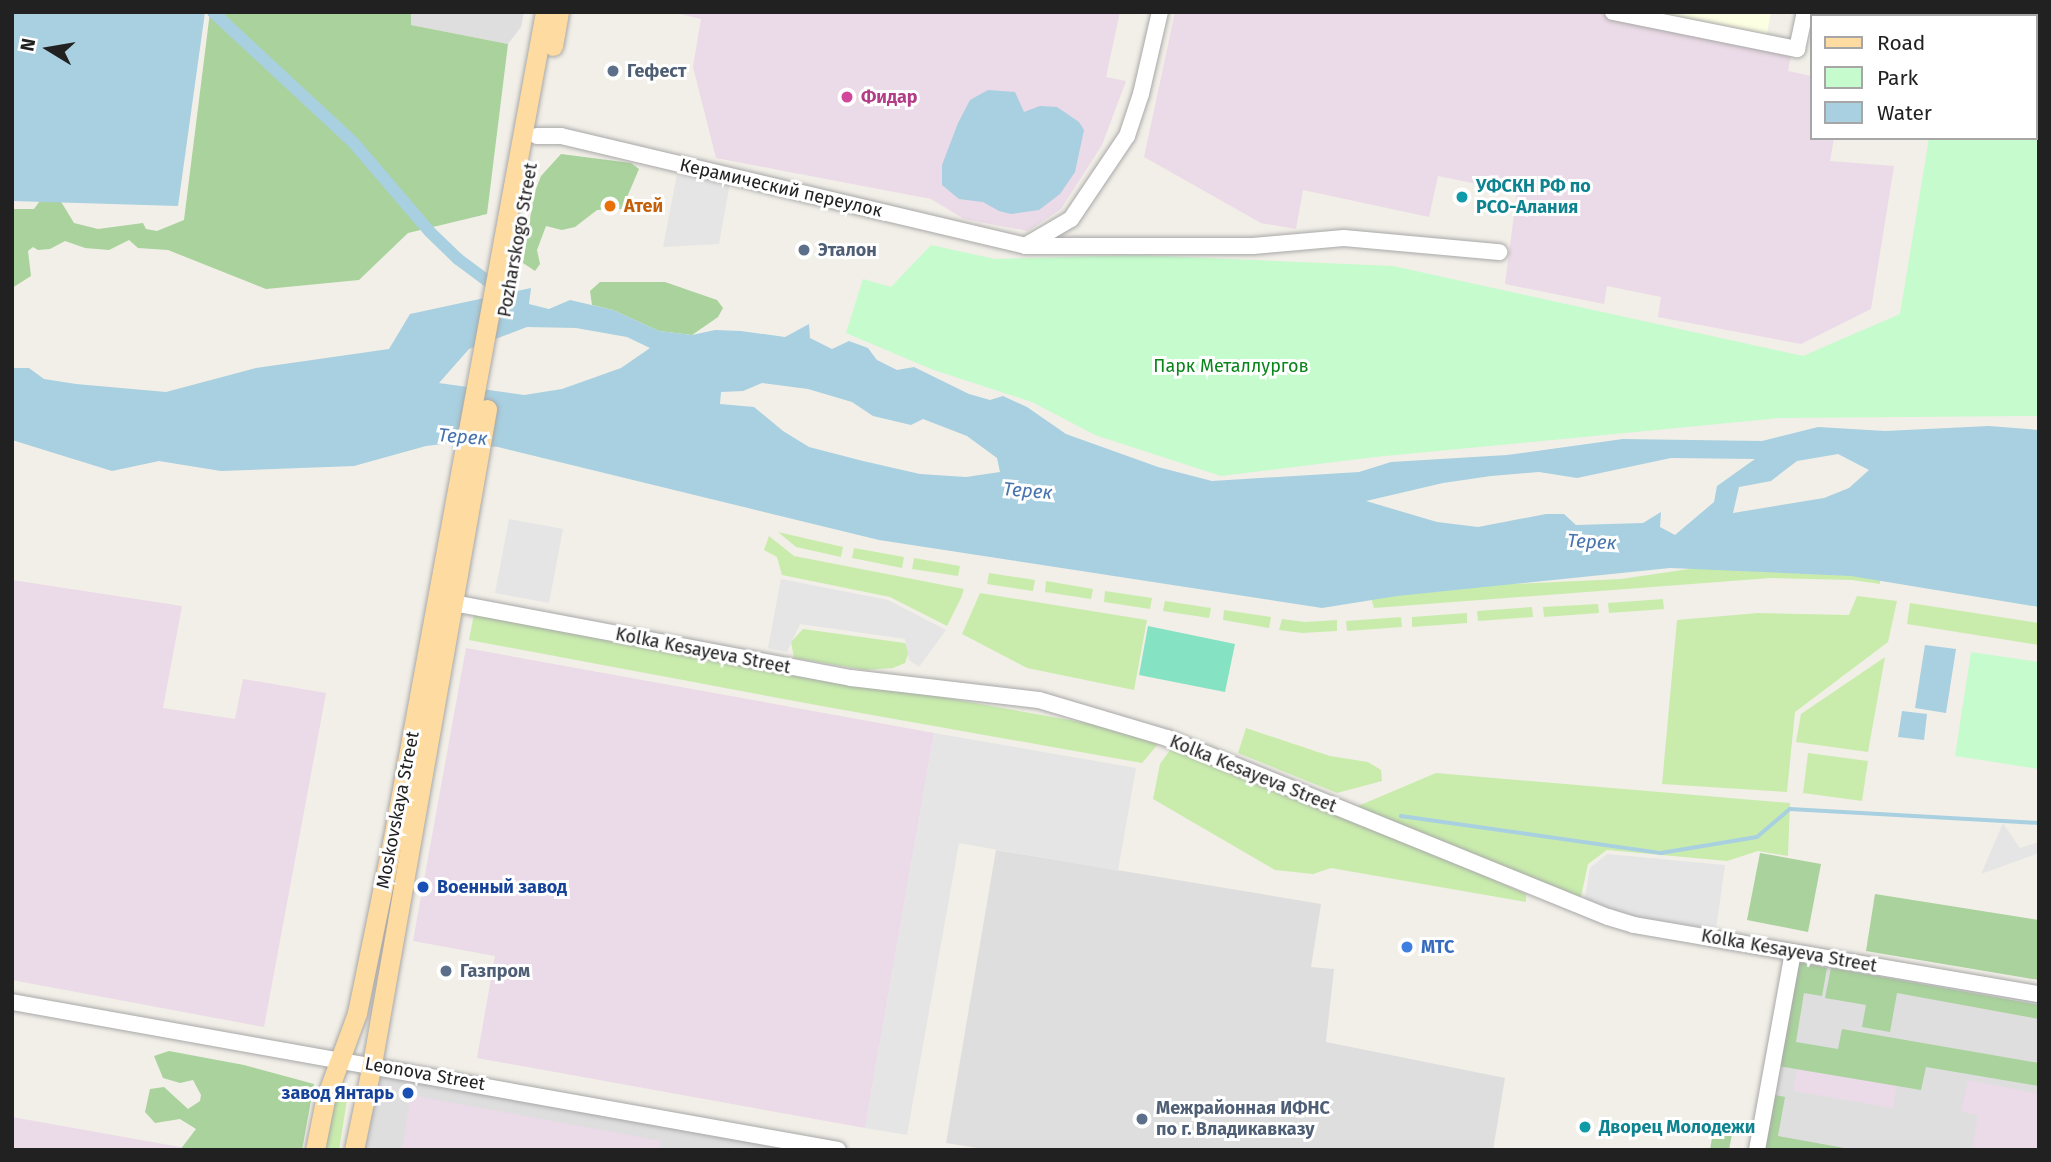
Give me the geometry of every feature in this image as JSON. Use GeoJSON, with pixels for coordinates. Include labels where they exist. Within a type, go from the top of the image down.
{"type":"FeatureCollection","features":[{"type":"Feature","properties":{"kind":"main road","name":"Pozharskogo Street"},"geometry":{"type":"LineString","coordinates":[[470,467],[514,225],[545,12]]}},
{"type":"Feature","properties":{"kind":"main road","name":"Pozharskogo Street"},"geometry":{"type":"LineString","coordinates":[[514,225],[537,136],[559,12]]}},
{"type":"Feature","properties":{"kind":"main road","name":"Moskovskaya Street"},"geometry":{"type":"LineString","coordinates":[[354,1150],[372,1064],[454,603],[470,467]]}},
{"type":"Feature","properties":{"kind":"main road","name":"Moskovskaya Street"},"geometry":{"type":"LineString","coordinates":[[315,1150],[325,1100],[357,1013],[470,467]]}},
{"type":"Feature","properties":{"kind":"street"},"geometry":{"type":"LineString","coordinates":[[1025,246],[1071,219],[1126,136],[1141,94],[1160,12]]}},
{"type":"Feature","properties":{"kind":"street"},"geometry":{"type":"LineString","coordinates":[[1613,12],[1797,49],[1805,12]]}},
{"type":"Feature","properties":{"kind":"street","name":"Керамический переулок"},"geometry":{"type":"LineString","coordinates":[[537,136],[562,136],[1025,246],[1254,246],[1344,238],[1499,253]]}},
{"type":"Feature","properties":{"kind":"street","name":"Kolka Kesayeva Street"},"geometry":{"type":"LineString","coordinates":[[454,603],[838,676],[1039,700],[1167,738],[1608,918],[2039,994]]}},
{"type":"Feature","properties":{"kind":"street"},"geometry":{"type":"LineString","coordinates":[[1757,1150],[1793,952]]}},
{"type":"Feature","properties":{"kind":"street","name":"Leonova Street"},"geometry":{"type":"LineString","coordinates":[[12,1002],[372,1064],[838,1150]]}},
{"type":"Feature","properties":{"kind":"shaded area"},"geometry":{"type":"Polygon","coordinates":[[[411,12],[524,12],[521,27],[508,44],[411,25],[411,12]]]}},
{"type":"Feature","properties":{"kind":"shaded area"},"geometry":{"type":"Polygon","coordinates":[[[672,12],[1120,12],[1106,77],[1126,81],[1102,145],[1061,209],[1028,231],[964,219],[931,199],[716,158],[693,67],[701,19],[672,12]]]}},
{"type":"Feature","properties":{"kind":"shaded area"},"geometry":{"type":"Polygon","coordinates":[[[1175,12],[1645,12],[1791,55],[1788,71],[1810,76],[1810,140],[1834,140],[1830,161],[1894,166],[1871,309],[1801,344],[1658,317],[1661,297],[1607,286],[1604,304],[1505,284],[1517,192],[1438,176],[1429,217],[1303,190],[1296,229],[1261,223],[1144,157],[1175,12]]]}},
{"type":"Feature","properties":{"kind":"shaded area"},"geometry":{"type":"Polygon","coordinates":[[[1645,12],[1771,12],[1766,39],[1645,12]]]}},
{"type":"Feature","properties":{"kind":"shaded area"},"geometry":{"type":"Polygon","coordinates":[[[677,174],[730,183],[719,244],[663,247],[677,174]]]}},
{"type":"Feature","properties":{"kind":"shaded area"},"geometry":{"type":"Polygon","coordinates":[[[509,519],[563,529],[549,603],[495,593],[509,519]]]}},
{"type":"Feature","properties":{"kind":"shaded area"},"geometry":{"type":"Polygon","coordinates":[[[781,579],[888,600],[946,630],[919,667],[909,660],[905,639],[800,624],[787,652],[768,648],[781,579]]]}},
{"type":"Feature","properties":{"kind":"shaded area"},"geometry":{"type":"Polygon","coordinates":[[[12,580],[182,606],[163,708],[235,719],[243,679],[326,693],[264,1027],[12,980],[12,580]]]}},
{"type":"Feature","properties":{"kind":"shaded area"},"geometry":{"type":"Polygon","coordinates":[[[466,648],[934,733],[865,1128],[477,1058],[495,956],[413,941],[466,648]]]}},
{"type":"Feature","properties":{"kind":"shaded area"},"geometry":{"type":"Polygon","coordinates":[[[934,733],[1136,768],[1118,871],[959,843],[907,1135],[865,1128],[934,733]]]}},
{"type":"Feature","properties":{"kind":"shaded area"},"geometry":{"type":"Polygon","coordinates":[[[2003,823],[2020,848],[2039,842],[2039,853],[1981,874],[2003,823]]]}},
{"type":"Feature","properties":{"kind":"shaded area"},"geometry":{"type":"Polygon","coordinates":[[[996,850],[1321,904],[1311,967],[1334,969],[1326,1042],[1505,1078],[1493,1150],[990,1150],[946,1143],[996,850]]]}},
{"type":"Feature","properties":{"kind":"shaded area"},"geometry":{"type":"Polygon","coordinates":[[[1607,854],[1725,865],[1716,929],[1583,909],[1590,868],[1607,854]]]}},
{"type":"Feature","properties":{"kind":"shaded area"},"geometry":{"type":"Polygon","coordinates":[[[1797,959],[2039,1000],[2039,1150],[1763,1150],[1797,959]]]}},
{"type":"Feature","properties":{"kind":"shaded area"},"geometry":{"type":"Polygon","coordinates":[[[1799,1058],[1898,1076],[1893,1108],[1793,1091],[1799,1058]]]}},
{"type":"Feature","properties":{"kind":"shaded area"},"geometry":{"type":"Polygon","coordinates":[[[372,1064],[838,1150],[354,1150],[372,1064]]]}},
{"type":"Feature","properties":{"kind":"shaded area"},"geometry":{"type":"Polygon","coordinates":[[[1968,1080],[2039,1094],[2039,1150],[1972,1150],[1978,1115],[1961,1112],[1968,1080]]]}},
{"type":"Feature","properties":{"kind":"shaded area"},"geometry":{"type":"Polygon","coordinates":[[[411,1095],[661,1141],[659,1150],[402,1150],[411,1095]]]}},
{"type":"Feature","properties":{"kind":"shaded area"},"geometry":{"type":"Polygon","coordinates":[[[12,1117],[180,1147],[197,1150],[12,1150],[12,1117]]]}},
{"type":"Feature","properties":{"kind":"green space"},"geometry":{"type":"Polygon","coordinates":[[[210,12],[411,12],[411,25],[508,44],[487,214],[408,233],[359,280],[266,289],[168,250],[138,248],[129,240],[109,250],[85,248],[65,241],[50,249],[38,250],[33,247],[28,251],[31,276],[12,288],[12,209],[34,209],[42,198],[60,200],[74,223],[98,229],[143,223],[146,229],[157,231],[184,220],[210,12]]]}},
{"type":"Feature","properties":{"kind":"green space","name":"Парк Металлургов"},"geometry":{"type":"Polygon","coordinates":[[[2039,12],[2039,416],[1780,418],[1375,457],[1221,476],[1095,435],[1032,402],[931,369],[846,333],[863,279],[891,287],[931,245],[995,259],[1137,255],[1393,266],[1803,356],[1900,314],[1929,140],[2037,140],[2037,14],[1948,14],[2039,12]]]}},
{"type":"Feature","properties":{"kind":"green space"},"geometry":{"type":"Polygon","coordinates":[[[561,154],[631,163],[639,169],[622,209],[597,210],[575,227],[562,230],[546,226],[537,250],[540,264],[535,271],[523,263],[534,194],[541,176],[561,154]]]}},
{"type":"Feature","properties":{"kind":"green space"},"geometry":{"type":"Polygon","coordinates":[[[600,282],[665,282],[717,300],[723,308],[718,317],[692,335],[659,331],[613,310],[592,305],[590,291],[600,282]]]}},
{"type":"Feature","properties":{"kind":"green space"},"geometry":{"type":"Polygon","coordinates":[[[778,532],[843,547],[841,557],[796,547],[778,532]]]}},
{"type":"Feature","properties":{"kind":"green space"},"geometry":{"type":"Polygon","coordinates":[[[769,536],[794,556],[964,589],[947,626],[890,597],[782,575],[777,557],[764,550],[769,536]]]}},
{"type":"Feature","properties":{"kind":"green space"},"geometry":{"type":"Polygon","coordinates":[[[854,548],[904,557],[902,568],[852,558],[854,548]]]}},
{"type":"Feature","properties":{"kind":"green space"},"geometry":{"type":"Polygon","coordinates":[[[914,558],[960,566],[958,576],[912,569],[914,558]]]}},
{"type":"Feature","properties":{"kind":"green space"},"geometry":{"type":"Polygon","coordinates":[[[1709,566],[1880,570],[1880,584],[1852,580],[1771,578],[1374,608],[1371,598],[1381,590],[1621,579],[1709,566]]]}},
{"type":"Feature","properties":{"kind":"green space"},"geometry":{"type":"Polygon","coordinates":[[[989,573],[1035,580],[1033,591],[987,584],[989,573]]]}},
{"type":"Feature","properties":{"kind":"green space"},"geometry":{"type":"Polygon","coordinates":[[[1046,581],[1093,589],[1091,599],[1045,592],[1046,581]]]}},
{"type":"Feature","properties":{"kind":"green space"},"geometry":{"type":"Polygon","coordinates":[[[1105,591],[1152,598],[1150,609],[1104,602],[1105,591]]]}},
{"type":"Feature","properties":{"kind":"green space"},"geometry":{"type":"Polygon","coordinates":[[[980,593],[1147,620],[1134,690],[1027,668],[962,634],[980,593]]]}},
{"type":"Feature","properties":{"kind":"green space"},"geometry":{"type":"Polygon","coordinates":[[[1857,596],[1897,601],[1888,642],[1795,712],[1787,792],[1662,784],[1677,620],[1758,613],[1849,615],[1857,596]]]}},
{"type":"Feature","properties":{"kind":"green space"},"geometry":{"type":"Polygon","coordinates":[[[1663,599],[1664,609],[1609,613],[1608,603],[1663,599]]]}},
{"type":"Feature","properties":{"kind":"green space"},"geometry":{"type":"Polygon","coordinates":[[[1165,601],[1211,608],[1209,618],[1163,611],[1165,601]]]}},
{"type":"Feature","properties":{"kind":"green space"},"geometry":{"type":"Polygon","coordinates":[[[1910,603],[2039,623],[2039,645],[1907,624],[1910,603]]]}},
{"type":"Feature","properties":{"kind":"green space"},"geometry":{"type":"Polygon","coordinates":[[[1598,604],[1599,613],[1544,617],[1543,607],[1598,604]]]}},
{"type":"Feature","properties":{"kind":"green space"},"geometry":{"type":"Polygon","coordinates":[[[1532,607],[1533,617],[1478,621],[1477,611],[1532,607]]]}},
{"type":"Feature","properties":{"kind":"green space"},"geometry":{"type":"Polygon","coordinates":[[[1224,610],[1271,617],[1269,628],[1223,620],[1224,610]]]}},
{"type":"Feature","properties":{"kind":"green space"},"geometry":{"type":"Polygon","coordinates":[[[1467,613],[1467,623],[1412,627],[1412,617],[1467,613]]]}},
{"type":"Feature","properties":{"kind":"green space"},"geometry":{"type":"Polygon","coordinates":[[[474,614],[1164,737],[1142,763],[816,705],[469,640],[474,614]]]}},
{"type":"Feature","properties":{"kind":"green space"},"geometry":{"type":"Polygon","coordinates":[[[1401,617],[1402,627],[1347,631],[1346,621],[1401,617]]]}},
{"type":"Feature","properties":{"kind":"green space"},"geometry":{"type":"Polygon","coordinates":[[[1282,619],[1305,622],[1337,620],[1337,631],[1302,633],[1279,630],[1282,619]]]}},
{"type":"Feature","properties":{"kind":"green space"},"geometry":{"type":"Polygon","coordinates":[[[1148,626],[1235,644],[1225,692],[1139,675],[1148,626]]]}},
{"type":"Feature","properties":{"kind":"green space"},"geometry":{"type":"Polygon","coordinates":[[[803,629],[905,643],[909,651],[905,663],[893,668],[865,670],[794,658],[791,642],[803,629]]]}},
{"type":"Feature","properties":{"kind":"green space"},"geometry":{"type":"Polygon","coordinates":[[[1971,652],[2039,662],[2039,769],[1955,756],[1971,652]]]}},
{"type":"Feature","properties":{"kind":"green space"},"geometry":{"type":"Polygon","coordinates":[[[1885,657],[1868,752],[1796,742],[1801,714],[1885,657]]]}},
{"type":"Feature","properties":{"kind":"green space"},"geometry":{"type":"Polygon","coordinates":[[[1246,728],[1330,756],[1368,762],[1381,770],[1382,781],[1337,793],[1238,753],[1246,728]]]}},
{"type":"Feature","properties":{"kind":"green space"},"geometry":{"type":"Polygon","coordinates":[[[1175,743],[1526,894],[1526,902],[1331,868],[1313,874],[1275,870],[1153,799],[1160,764],[1175,743]]]}},
{"type":"Feature","properties":{"kind":"green space"},"geometry":{"type":"Polygon","coordinates":[[[1808,753],[1868,761],[1862,801],[1803,793],[1808,753]]]}},
{"type":"Feature","properties":{"kind":"green space"},"geometry":{"type":"Polygon","coordinates":[[[1436,773],[1790,803],[1788,856],[1758,851],[1727,861],[1607,850],[1588,864],[1579,906],[1419,836],[1358,806],[1436,773]]]}},
{"type":"Feature","properties":{"kind":"green space"},"geometry":{"type":"Polygon","coordinates":[[[1760,853],[1821,864],[1808,932],[1747,920],[1760,853]]]}},
{"type":"Feature","properties":{"kind":"green space"},"geometry":{"type":"Polygon","coordinates":[[[1875,894],[2039,920],[2039,980],[1866,951],[1875,894]]]}},
{"type":"Feature","properties":{"kind":"green space"},"geometry":{"type":"Polygon","coordinates":[[[1796,962],[1827,968],[1822,996],[1804,993],[1796,1042],[1838,1049],[1842,1029],[2039,1063],[2039,1086],[1926,1067],[1921,1090],[1778,1066],[1796,962]]]}},
{"type":"Feature","properties":{"kind":"green space"},"geometry":{"type":"Polygon","coordinates":[[[1831,968],[2039,1005],[2039,1019],[1897,993],[1890,1032],[1862,1027],[1866,1005],[1825,998],[1831,968]]]}},
{"type":"Feature","properties":{"kind":"green space"},"geometry":{"type":"Polygon","coordinates":[[[169,1051],[244,1065],[314,1084],[302,1150],[180,1150],[196,1129],[180,1119],[155,1123],[145,1112],[150,1089],[164,1087],[188,1109],[200,1101],[201,1095],[193,1080],[180,1083],[163,1078],[154,1056],[169,1051]]]}},
{"type":"Feature","properties":{"kind":"green space"},"geometry":{"type":"Polygon","coordinates":[[[1771,1094],[1785,1097],[1778,1136],[1855,1150],[1760,1150],[1771,1094]]]}},
{"type":"Feature","properties":{"kind":"green space"},"geometry":{"type":"Polygon","coordinates":[[[332,1098],[347,1100],[339,1150],[323,1150],[332,1098]]]}},
{"type":"Feature","properties":{"kind":"green space"},"geometry":{"type":"Polygon","coordinates":[[[1715,1120],[1734,1123],[1729,1150],[1710,1150],[1715,1120]]]}},
{"type":"Feature","properties":{"kind":"water"},"geometry":{"type":"Polygon","coordinates":[[[12,12],[205,12],[178,206],[12,201],[12,12]]]}},
{"type":"Feature","properties":{"kind":"water"},"geometry":{"type":"Polygon","coordinates":[[[988,90],[1015,92],[1024,112],[1040,106],[1057,107],[1079,122],[1084,130],[1075,172],[1060,194],[1039,210],[1011,214],[999,211],[983,202],[959,199],[942,185],[942,165],[958,123],[970,100],[988,90]]]}},
{"type":"Feature","properties":{"kind":"water","name":"Терек"},"geometry":{"type":"Polygon","coordinates":[[[531,288],[529,304],[549,309],[570,300],[613,310],[659,331],[692,335],[715,330],[741,331],[785,337],[809,324],[810,338],[832,349],[849,341],[868,348],[877,360],[897,370],[914,367],[969,394],[990,400],[1003,396],[1027,407],[1066,434],[1158,467],[1212,481],[1359,472],[1391,462],[1507,455],[1623,439],[1762,441],[1818,427],[1885,431],[1989,426],[2039,430],[2039,607],[1851,576],[1670,568],[1397,596],[1322,608],[879,540],[498,447],[452,443],[426,446],[354,466],[221,471],[159,461],[112,471],[12,440],[12,368],[29,368],[44,379],[76,384],[166,392],[256,368],[389,349],[410,314],[531,288]],[[527,327],[469,349],[439,383],[524,395],[562,389],[621,368],[650,348],[627,337],[576,328],[527,327]],[[762,383],[743,391],[721,392],[720,404],[754,407],[783,431],[809,447],[920,474],[966,477],[1000,472],[997,458],[967,436],[923,419],[911,425],[873,416],[852,402],[808,389],[762,383]],[[1838,454],[1797,461],[1771,481],[1739,487],[1733,513],[1824,498],[1849,488],[1869,470],[1838,454]],[[1671,458],[1577,478],[1539,472],[1491,476],[1443,483],[1366,501],[1437,522],[1478,527],[1546,514],[1564,514],[1576,525],[1643,523],[1661,512],[1660,527],[1675,535],[1714,502],[1717,486],[1755,459],[1671,458]]]}},
{"type":"Feature","properties":{"kind":"water"},"geometry":{"type":"Polygon","coordinates":[[[1925,645],[1956,649],[1946,713],[1915,708],[1925,645]]]}},
{"type":"Feature","properties":{"kind":"water"},"geometry":{"type":"Polygon","coordinates":[[[1902,711],[1927,714],[1924,740],[1898,737],[1902,711]]]}},
{"type":"Feature","properties":{"kind":"waterway"},"geometry":{"type":"LineString","coordinates":[[213,12],[353,142],[430,232],[458,259],[517,303]]}},
{"type":"Feature","properties":{"kind":"waterway"},"geometry":{"type":"LineString","coordinates":[[1401,816],[1661,853],[1757,837],[1790,809],[2039,823]]}},
{"type":"Feature","properties":{"kind":"place","name":"Гефест"},"geometry":{"type":"Point","coordinates":[613,71]}},
{"type":"Feature","properties":{"kind":"place","name":"Фидар"},"geometry":{"type":"Point","coordinates":[847,97]}},
{"type":"Feature","properties":{"kind":"place","name":"УФСКН РФ по РСО-Алания"},"geometry":{"type":"Point","coordinates":[1462,197]}},
{"type":"Feature","properties":{"kind":"place","name":"Атей"},"geometry":{"type":"Point","coordinates":[610,206]}},
{"type":"Feature","properties":{"kind":"place","name":"Эталон"},"geometry":{"type":"Point","coordinates":[804,250]}},
{"type":"Feature","properties":{"kind":"place","name":"Военный завод"},"geometry":{"type":"Point","coordinates":[423,887]}},
{"type":"Feature","properties":{"kind":"place","name":"МТС"},"geometry":{"type":"Point","coordinates":[1407,947]}},
{"type":"Feature","properties":{"kind":"place","name":"Газпром"},"geometry":{"type":"Point","coordinates":[446,971]}},
{"type":"Feature","properties":{"kind":"place","name":"завод Янтарь"},"geometry":{"type":"Point","coordinates":[408,1093]}},
{"type":"Feature","properties":{"kind":"place","name":"Межрайонная ИФНС по г. Владикавказу"},"geometry":{"type":"Point","coordinates":[1142,1119]}},
{"type":"Feature","properties":{"kind":"place","name":"Дворец Молодежи"},"geometry":{"type":"Point","coordinates":[1585,1127]}}]}
